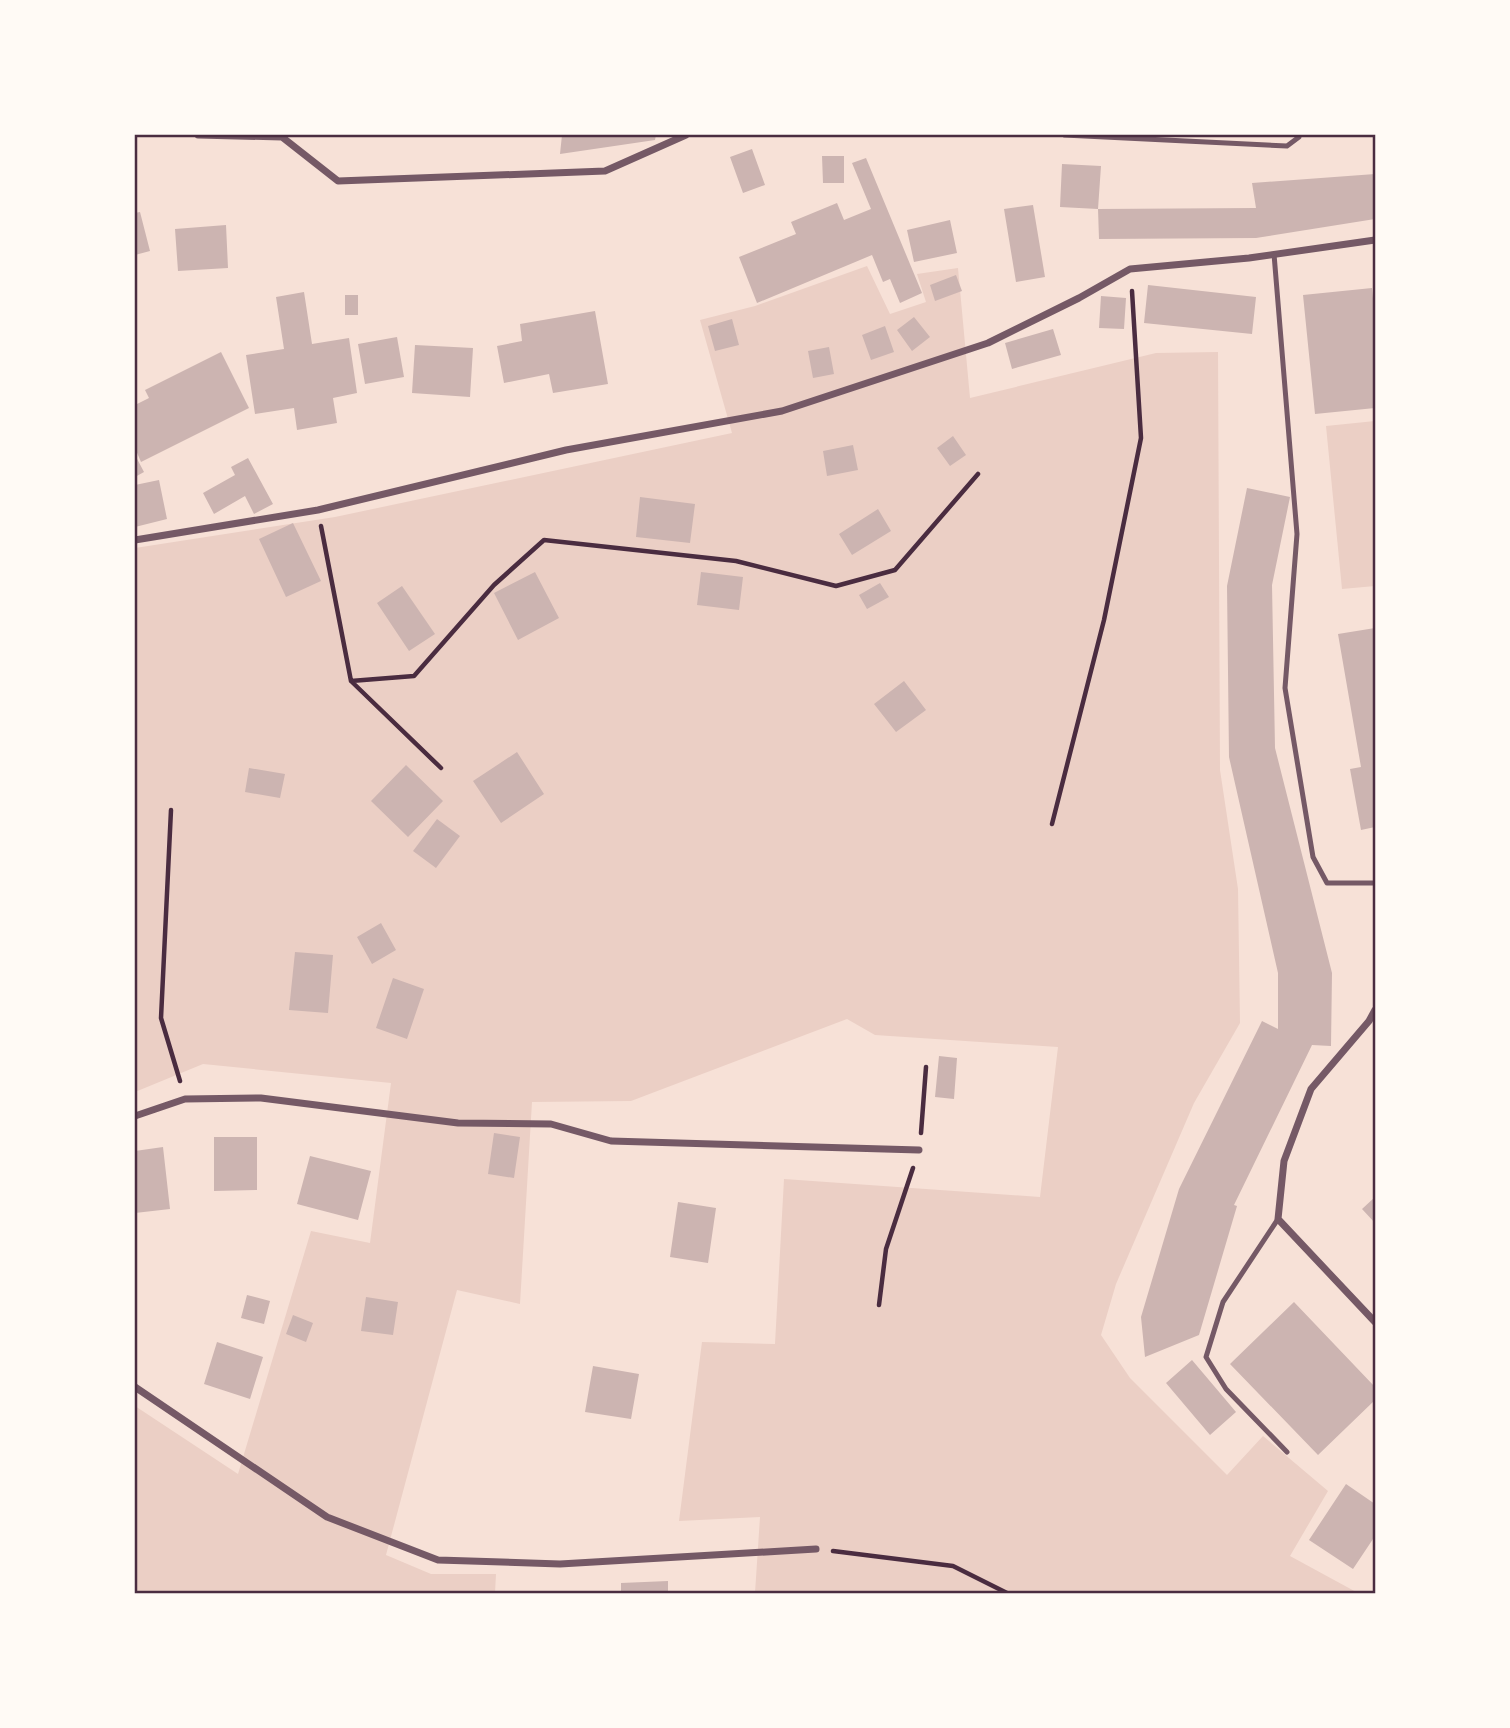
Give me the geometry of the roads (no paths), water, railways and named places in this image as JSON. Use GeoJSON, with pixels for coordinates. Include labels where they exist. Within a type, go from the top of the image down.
{"type":"FeatureCollection","features":[{"type":"Feature","properties":{"kind":"street"},"geometry":{"type":"LineString","coordinates":[[198,135],[283,136],[338,181],[605,171],[686,135]]}},
{"type":"Feature","properties":{"kind":"street"},"geometry":{"type":"LineString","coordinates":[[135,540],[318,510],[566,450],[782,411],[988,343],[1079,298],[1130,269],[1249,258],[1375,240]]}},
{"type":"Feature","properties":{"kind":"street"},"geometry":{"type":"LineString","coordinates":[[1375,1010],[1369,1021],[1311,1089],[1284,1161],[1278,1219],[1375,1322]]}},
{"type":"Feature","properties":{"kind":"street"},"geometry":{"type":"LineString","coordinates":[[135,1116],[185,1098],[261,1098],[458,1123],[551,1124],[611,1141],[919,1150]]}},
{"type":"Feature","properties":{"kind":"street"},"geometry":{"type":"LineString","coordinates":[[135,1387],[327,1517],[438,1560],[560,1564],[817,1549]]}},
{"type":"Feature","properties":{"kind":"lane"},"geometry":{"type":"LineString","coordinates":[[1064,135],[1287,146],[1300,135]]}},
{"type":"Feature","properties":{"kind":"lane"},"geometry":{"type":"LineString","coordinates":[[1274,254],[1297,534],[1285,688],[1313,857],[1327,883],[1375,883]]}},
{"type":"Feature","properties":{"kind":"lane"},"geometry":{"type":"LineString","coordinates":[[1278,1219],[1223,1302],[1206,1357],[1226,1389],[1287,1452]]}}]}
